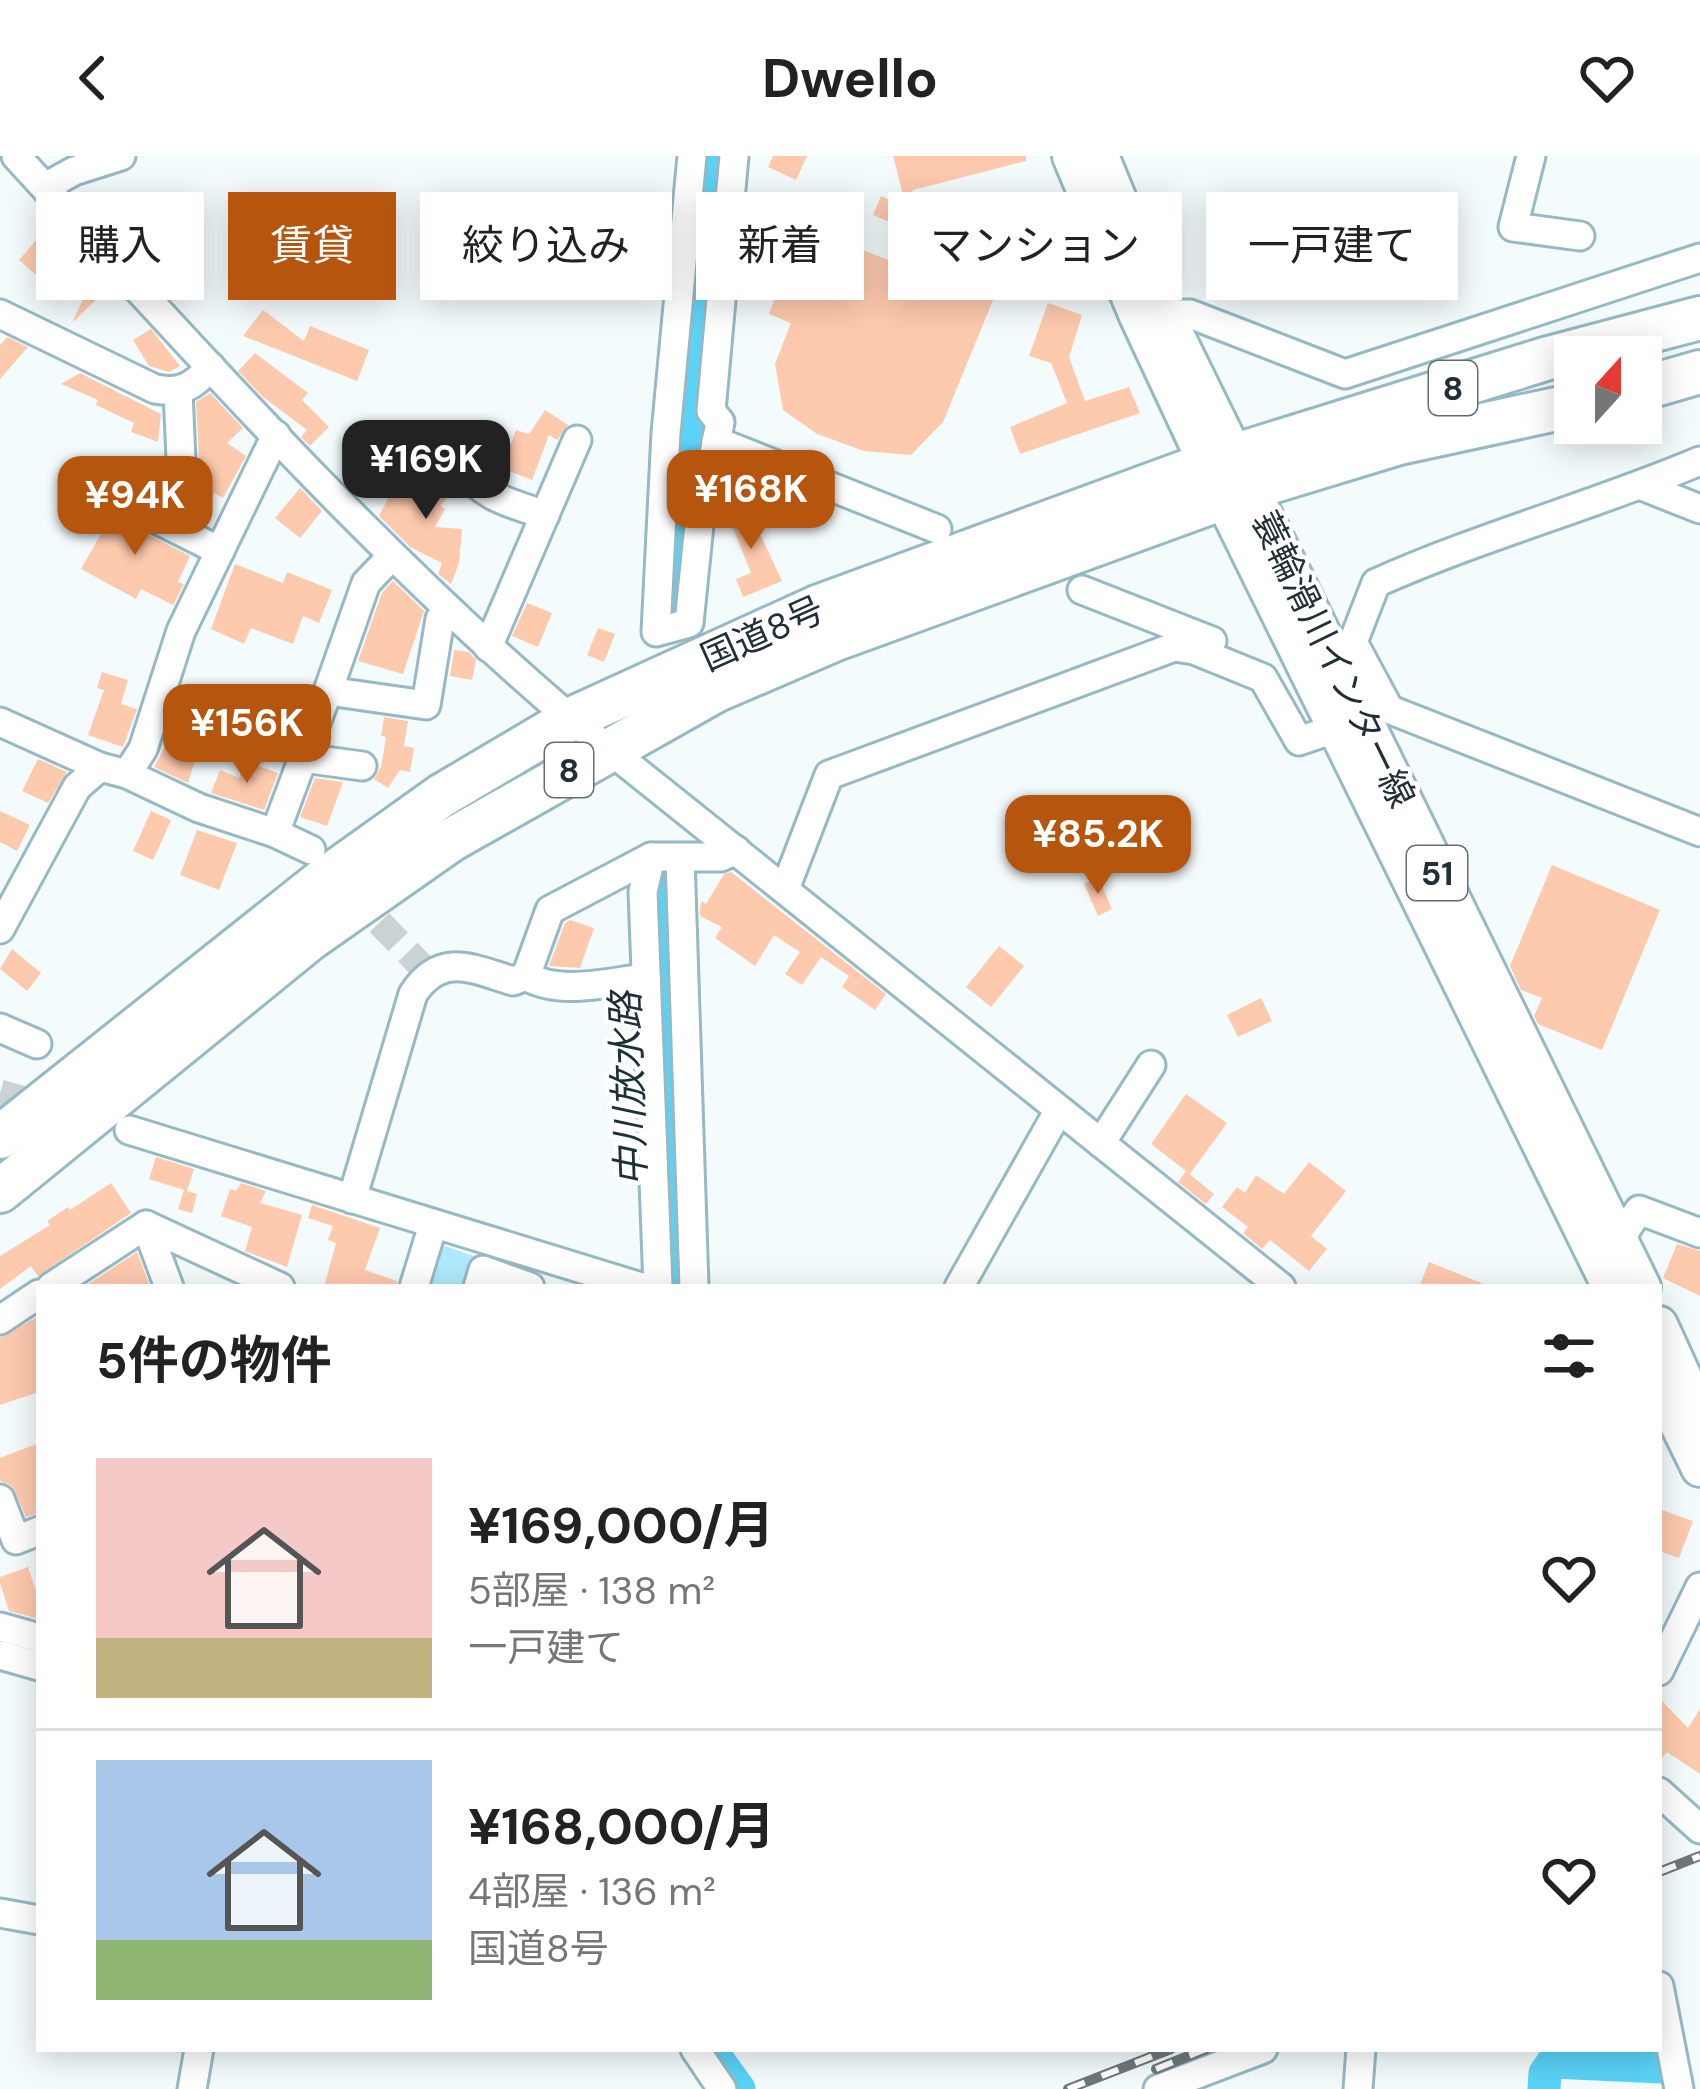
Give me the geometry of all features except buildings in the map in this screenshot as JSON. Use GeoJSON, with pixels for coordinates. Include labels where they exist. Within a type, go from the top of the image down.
{"type":"FeatureCollection","features":[{"type":"Feature","properties":{"kind":"highway","name":"国道8号"},"geometry":{"type":"LineString","coordinates":[[0,1190],[311,938],[451,840],[715,692],[1229,477],[1546,359],[1700,318]]}},
{"type":"Feature","properties":{"kind":"highway"},"geometry":{"type":"LineString","coordinates":[[1662,383],[1700,372]]}},
{"type":"Feature","properties":{"kind":"highway","name":"国道8号"},"geometry":{"type":"LineString","coordinates":[[0,1137],[322,881],[441,796],[571,719],[817,607],[1229,477],[1554,410]]}},
{"type":"Feature","properties":{"kind":"main road","name":"蓑輪滑川インター線"},"geometry":{"type":"LineString","coordinates":[[1071,156],[1086,192]]}},
{"type":"Feature","properties":{"kind":"main road","name":"蓑輪滑川インター線"},"geometry":{"type":"LineString","coordinates":[[1100,156],[1229,477]]}},
{"type":"Feature","properties":{"kind":"main road","name":"蓑輪滑川インター線"},"geometry":{"type":"LineString","coordinates":[[1133,300],[1229,477],[1349,720],[1602,1268],[1636,1284]]}},
{"type":"Feature","properties":{"kind":"main road"},"geometry":{"type":"LineString","coordinates":[[1662,1332],[1700,1415]]}},
{"type":"Feature","properties":{"kind":"main road"},"geometry":{"type":"LineString","coordinates":[[1662,1390],[1700,1468]]}},
{"type":"Feature","properties":{"kind":"street"},"geometry":{"type":"LineString","coordinates":[[16,156],[392,556],[488,646],[571,719],[1277,1284]]}},
{"type":"Feature","properties":{"kind":"street"},"geometry":{"type":"LineString","coordinates":[[45,187],[74,170],[121,156]]}},
{"type":"Feature","properties":{"kind":"street"},"geometry":{"type":"LineString","coordinates":[[692,156],[687,251],[666,433],[656,632],[689,623],[704,476],[712,464],[720,422],[711,411],[722,300]]}},
{"type":"Feature","properties":{"kind":"street"},"geometry":{"type":"LineString","coordinates":[[731,192],[734,156]]}},
{"type":"Feature","properties":{"kind":"street"},"geometry":{"type":"LineString","coordinates":[[1531,156],[1513,226],[1580,236]]}},
{"type":"Feature","properties":{"kind":"street"},"geometry":{"type":"LineString","coordinates":[[687,251],[696,252]]}},
{"type":"Feature","properties":{"kind":"street"},"geometry":{"type":"LineString","coordinates":[[1165,314],[1190,314],[1345,374],[1700,258]]}},
{"type":"Feature","properties":{"kind":"street"},"geometry":{"type":"LineString","coordinates":[[0,314],[155,389],[178,391],[192,386],[211,367]]}},
{"type":"Feature","properties":{"kind":"street"},"geometry":{"type":"LineString","coordinates":[[178,391],[181,459],[150,516],[220,551]]}},
{"type":"Feature","properties":{"kind":"street"},"geometry":{"type":"LineString","coordinates":[[0,929],[77,787],[114,770],[143,748],[181,631],[276,435]]}},
{"type":"Feature","properties":{"kind":"street"},"geometry":{"type":"LineString","coordinates":[[488,646],[577,440]]}},
{"type":"Feature","properties":{"kind":"street"},"geometry":{"type":"LineString","coordinates":[[716,441],[937,529]]}},
{"type":"Feature","properties":{"kind":"street"},"geometry":{"type":"LineString","coordinates":[[1349,720],[1353,642],[1376,583],[1453,549],[1642,486],[1700,461]]}},
{"type":"Feature","properties":{"kind":"street"},"geometry":{"type":"LineString","coordinates":[[461,467],[490,497],[545,515]]}},
{"type":"Feature","properties":{"kind":"street"},"geometry":{"type":"LineString","coordinates":[[1642,486],[1700,509]]}},
{"type":"Feature","properties":{"kind":"street"},"geometry":{"type":"LineString","coordinates":[[275,833],[366,583],[392,556]]}},
{"type":"Feature","properties":{"kind":"street"},"geometry":{"type":"LineString","coordinates":[[1082,590],[1280,668],[1349,720],[1700,832]]}},
{"type":"Feature","properties":{"kind":"street"},"geometry":{"type":"LineString","coordinates":[[328,691],[425,705],[440,619],[447,609]]}},
{"type":"Feature","properties":{"kind":"street"},"geometry":{"type":"LineString","coordinates":[[785,889],[829,775],[1174,647],[1263,678],[1299,741],[1349,720]]}},
{"type":"Feature","properties":{"kind":"street"},"geometry":{"type":"LineString","coordinates":[[0,722],[199,808],[311,850]]}},
{"type":"Feature","properties":{"kind":"street"},"geometry":{"type":"LineString","coordinates":[[303,758],[362,766]]}},
{"type":"Feature","properties":{"kind":"street"},"geometry":{"type":"LineString","coordinates":[[352,1199],[413,994],[424,977],[460,965],[514,981],[526,976],[550,910],[651,857],[721,857],[736,850]]}},
{"type":"Feature","properties":{"kind":"street"},"geometry":{"type":"LineString","coordinates":[[639,1284],[646,978],[643,892],[651,857]]}},
{"type":"Feature","properties":{"kind":"street"},"geometry":{"type":"LineString","coordinates":[[680,858],[694,1284]]}},
{"type":"Feature","properties":{"kind":"street"},"geometry":{"type":"LineString","coordinates":[[526,976],[542,985],[566,986],[646,978]]}},
{"type":"Feature","properties":{"kind":"street"},"geometry":{"type":"LineString","coordinates":[[0,1028],[37,1044]]}},
{"type":"Feature","properties":{"kind":"street"},"geometry":{"type":"LineString","coordinates":[[1100,1143],[1151,1065]]}},
{"type":"Feature","properties":{"kind":"street"},"geometry":{"type":"LineString","coordinates":[[961,1284],[1059,1110]]}},
{"type":"Feature","properties":{"kind":"street"},"geometry":{"type":"LineString","coordinates":[[128,1130],[632,1284]]}},
{"type":"Feature","properties":{"kind":"street"},"geometry":{"type":"LineString","coordinates":[[1602,1268],[1639,1210],[1700,1233]]}},
{"type":"Feature","properties":{"kind":"street"},"geometry":{"type":"LineString","coordinates":[[56,1284],[146,1225]]}},
{"type":"Feature","properties":{"kind":"street"},"geometry":{"type":"LineString","coordinates":[[146,1225],[169,1284]]}},
{"type":"Feature","properties":{"kind":"street"},"geometry":{"type":"LineString","coordinates":[[146,1225],[274,1284]]}},
{"type":"Feature","properties":{"kind":"street"},"geometry":{"type":"LineString","coordinates":[[415,1284],[433,1225]]}},
{"type":"Feature","properties":{"kind":"street"},"geometry":{"type":"LineString","coordinates":[[489,1241],[480,1279],[511,1284]]}},
{"type":"Feature","properties":{"kind":"street"},"geometry":{"type":"LineString","coordinates":[[0,1319],[36,1296]]}},
{"type":"Feature","properties":{"kind":"street"},"geometry":{"type":"LineString","coordinates":[[0,1498],[18,1539]]}},
{"type":"Feature","properties":{"kind":"street"},"geometry":{"type":"LineString","coordinates":[[1662,1665],[1700,1587]]}},
{"type":"Feature","properties":{"kind":"street"},"geometry":{"type":"LineString","coordinates":[[0,1627],[36,1637]]}},
{"type":"Feature","properties":{"kind":"street"},"geometry":{"type":"LineString","coordinates":[[0,1655],[36,1665]]}},
{"type":"Feature","properties":{"kind":"street"},"geometry":{"type":"LineString","coordinates":[[1662,1795],[1700,1829]]}},
{"type":"Feature","properties":{"kind":"street"},"geometry":{"type":"LineString","coordinates":[[0,1913],[36,1919]]}},
{"type":"Feature","properties":{"kind":"street"},"geometry":{"type":"LineString","coordinates":[[1662,2001],[1679,2089]]}},
{"type":"Feature","properties":{"kind":"street"},"geometry":{"type":"LineString","coordinates":[[192,2089],[198,2052]]}},
{"type":"Feature","properties":{"kind":"street"},"geometry":{"type":"LineString","coordinates":[[697,2052],[722,2089]]}},
{"type":"Feature","properties":{"kind":"street"},"geometry":{"type":"LineString","coordinates":[[1158,2089],[1255,2052]]}},
{"type":"Feature","properties":{"kind":"street"},"geometry":{"type":"LineString","coordinates":[[1358,2089],[1361,2052]]}},
{"type":"Feature","properties":{"kind":"shaded area"},"geometry":{"type":"Polygon","coordinates":[[[445,1246],[479,1258],[471,1284],[423,1284],[434,1250],[445,1246]]]}},
{"type":"Feature","properties":{"kind":"waterway","name":"中川放水路"},"geometry":{"type":"LineString","coordinates":[[673,614],[716,156]]}},
{"type":"Feature","properties":{"kind":"waterway","name":"中川放水路"},"geometry":{"type":"LineString","coordinates":[[663,889],[676,1284]]}},
{"type":"Feature","properties":{"kind":"waterway"},"geometry":{"type":"LineString","coordinates":[[712,2052],[739,2089]]}},
{"type":"Feature","properties":{"kind":"waterway"},"geometry":{"type":"LineString","coordinates":[[1544,2089],[1545,2073],[1553,2062],[1661,2067]]}},
{"type":"Feature","properties":{"kind":"tunnel"},"geometry":{"type":"LineString","coordinates":[[351,893],[429,974]]}},
{"type":"Feature","properties":{"kind":"tunnel"},"geometry":{"type":"LineString","coordinates":[[0,1093],[129,1130]]}},
{"type":"Feature","properties":{"kind":"railway"},"geometry":{"type":"LineString","coordinates":[[1662,1871],[1700,1856]]}},
{"type":"Feature","properties":{"kind":"railway"},"geometry":{"type":"LineString","coordinates":[[1068,2089],[1163,2052]]}},
{"type":"Feature","properties":{"kind":"railway"},"geometry":{"type":"LineString","coordinates":[[1156,2069],[1198,2052]]}}]}
